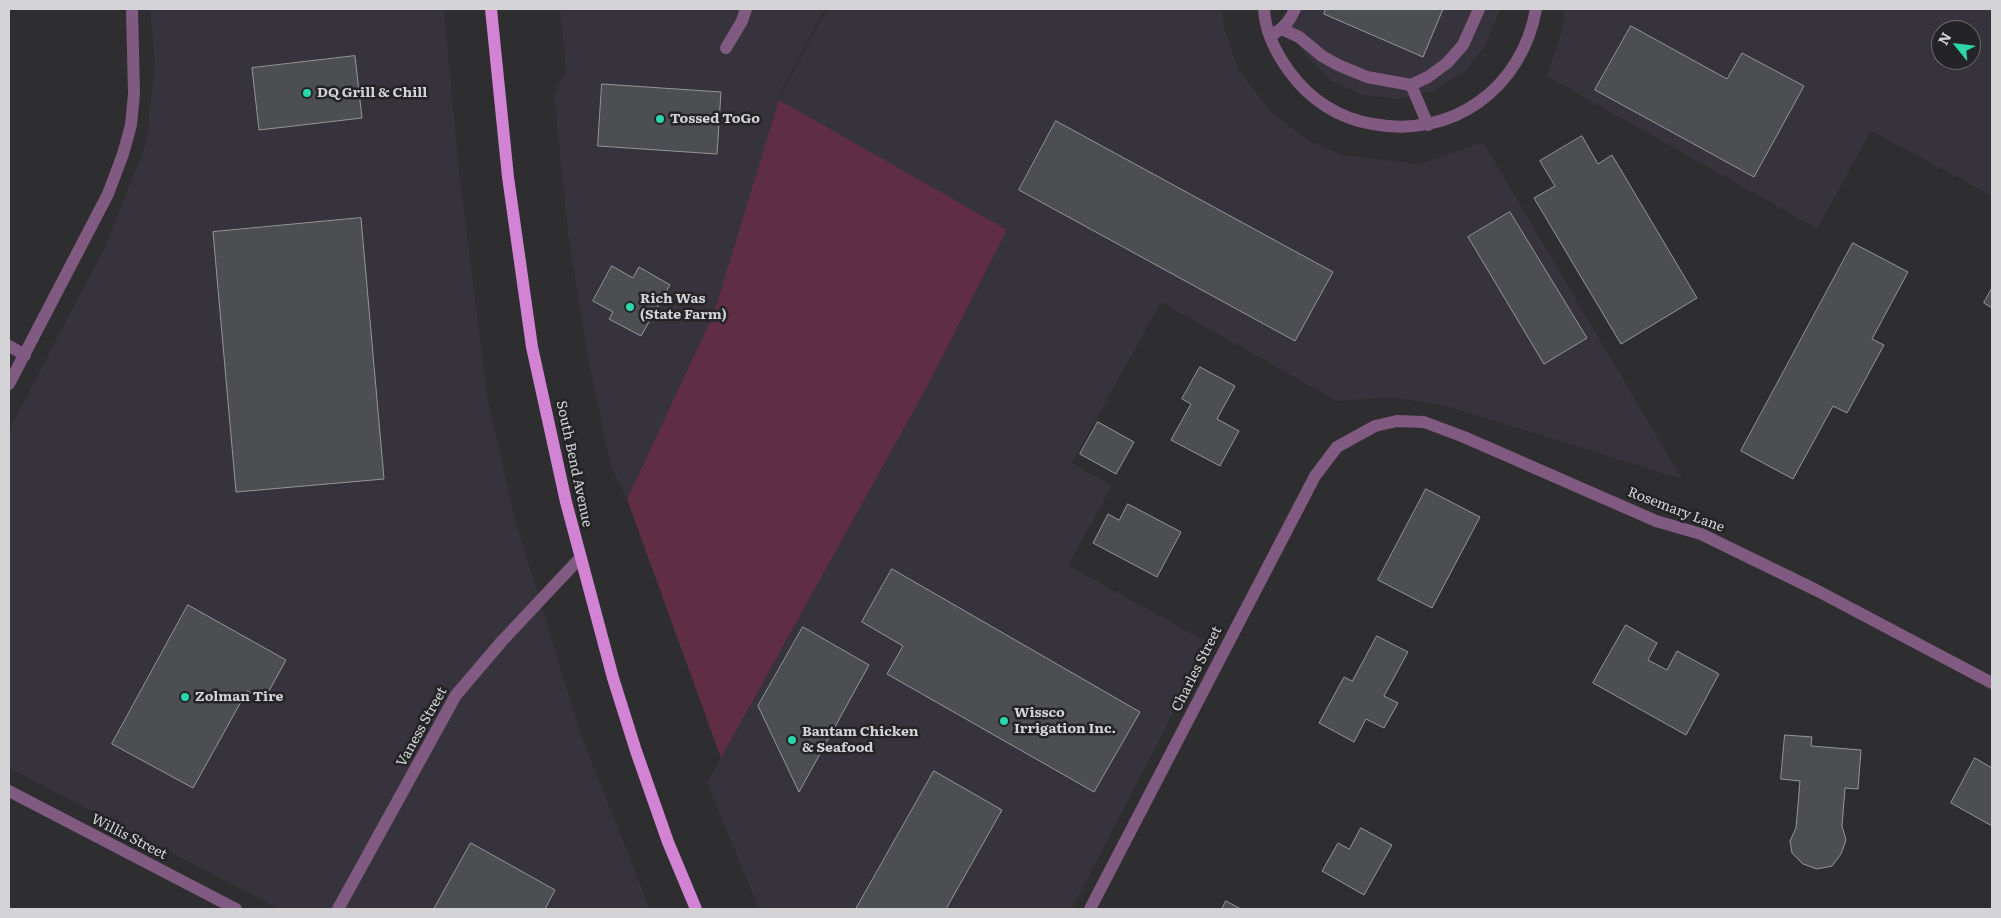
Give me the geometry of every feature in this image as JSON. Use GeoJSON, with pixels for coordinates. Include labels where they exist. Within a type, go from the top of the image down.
{"type":"FeatureCollection","features":[{"type":"Feature","properties":{"kind":"main road","name":"South Bend Avenue"},"geometry":{"type":"LineString","coordinates":[[492,9],[508,177],[532,346],[566,502],[613,678],[636,752],[668,842],[696,909]]}},
{"type":"Feature","properties":{"kind":"street"},"geometry":{"type":"LineString","coordinates":[[9,384],[108,194],[123,154],[131,125],[134,94],[132,9]]}},
{"type":"Feature","properties":{"kind":"street"},"geometry":{"type":"LineString","coordinates":[[726,48],[742,21],[746,9]]}},
{"type":"Feature","properties":{"kind":"street"},"geometry":{"type":"LineString","coordinates":[[1264,9],[1270,36],[1280,60],[1295,80],[1313,98],[1334,112],[1358,122],[1392,128],[1428,125],[1452,118],[1474,106],[1494,90],[1511,71],[1524,50],[1533,26],[1536,9]]}},
{"type":"Feature","properties":{"kind":"street"},"geometry":{"type":"LineString","coordinates":[[1270,36],[1282,29],[1291,18],[1295,9]]}},
{"type":"Feature","properties":{"kind":"street"},"geometry":{"type":"LineString","coordinates":[[1282,29],[1299,37],[1322,56],[1338,65],[1367,77],[1411,85],[1428,77],[1447,63],[1463,45],[1479,9]]}},
{"type":"Feature","properties":{"kind":"street"},"geometry":{"type":"LineString","coordinates":[[1411,85],[1428,125]]}},
{"type":"Feature","properties":{"kind":"street"},"geometry":{"type":"LineString","coordinates":[[9,346],[25,355]]}},
{"type":"Feature","properties":{"kind":"street","name":"Rosemary Lane"},"geometry":{"type":"LineString","coordinates":[[1337,447],[1375,426],[1397,421],[1424,422],[1464,437],[1656,521],[1701,534],[1816,590],[1992,683]]}},
{"type":"Feature","properties":{"kind":"street","name":"Charles Street"},"geometry":{"type":"LineString","coordinates":[[1090,909],[1315,476],[1337,447]]}},
{"type":"Feature","properties":{"kind":"street","name":"Vaness Street"},"geometry":{"type":"LineString","coordinates":[[338,909],[456,695],[502,641],[580,558]]}},
{"type":"Feature","properties":{"kind":"street","name":"Willis Street"},"geometry":{"type":"LineString","coordinates":[[9,790],[236,909]]}},
{"type":"Feature","properties":{"kind":"shaded area"},"geometry":{"type":"Polygon","coordinates":[[[150,9],[444,9],[459,171],[488,400],[515,519],[581,735],[650,909],[279,909],[9,768],[9,430],[105,247],[146,143],[155,63],[150,9]]]}},
{"type":"Feature","properties":{"kind":"shaded area"},"geometry":{"type":"Polygon","coordinates":[[[560,9],[825,9],[782,89],[780,97],[827,9],[1222,9],[1224,27],[1239,71],[1271,112],[1308,140],[1342,155],[1420,164],[1483,142],[1682,479],[1443,405],[1390,397],[1337,401],[1161,302],[1072,463],[1112,486],[1068,565],[1209,643],[1072,909],[759,909],[707,783],[928,385],[1007,230],[714,313],[627,499],[611,467],[588,358],[568,233],[554,95],[566,70],[560,9]]]}},
{"type":"Feature","properties":{"kind":"shaded area"},"geometry":{"type":"Polygon","coordinates":[[[1287,9],[1500,9],[1486,45],[1463,73],[1433,91],[1399,99],[1363,95],[1331,81],[1306,56],[1289,25],[1287,9]]]}},
{"type":"Feature","properties":{"kind":"shaded area"},"geometry":{"type":"Polygon","coordinates":[[[1564,9],[1992,9],[1992,196],[1871,131],[1817,229],[1547,76],[1563,27],[1564,9]]]}},
{"type":"Feature","properties":{"kind":"shaded area"},"geometry":{"type":"Polygon","coordinates":[[[779,100],[1007,230],[928,385],[721,758],[627,499],[714,313],[779,100]]]}},
{"type":"Feature","properties":{"kind":"building"},"geometry":{"type":"Polygon","coordinates":[[[1326,9],[1443,9],[1423,57],[1324,14],[1326,9]]]}},
{"type":"Feature","properties":{"kind":"building"},"geometry":{"type":"Polygon","coordinates":[[[1631,26],[1727,79],[1742,53],[1804,86],[1754,177],[1595,90],[1631,26]]]}},
{"type":"Feature","properties":{"kind":"building","name":"DQ Grill & Chill"},"geometry":{"type":"Polygon","coordinates":[[[355,56],[362,118],[259,130],[252,68],[355,56]]]}},
{"type":"Feature","properties":{"kind":"building","name":"Tossed ToGo"},"geometry":{"type":"Polygon","coordinates":[[[602,84],[721,92],[717,154],[598,146],[602,84]]]}},
{"type":"Feature","properties":{"kind":"building"},"geometry":{"type":"Polygon","coordinates":[[[1056,121],[1333,272],[1295,341],[1019,190],[1056,121]]]}},
{"type":"Feature","properties":{"kind":"building"},"geometry":{"type":"Polygon","coordinates":[[[1582,136],[1598,164],[1612,155],[1697,298],[1621,344],[1534,198],[1555,186],[1540,161],[1582,136]]]}},
{"type":"Feature","properties":{"kind":"building"},"geometry":{"type":"Polygon","coordinates":[[[1510,212],[1587,338],[1544,364],[1468,237],[1510,212]]]}},
{"type":"Feature","properties":{"kind":"building"},"geometry":{"type":"Polygon","coordinates":[[[361,218],[384,479],[236,492],[213,232],[361,218]]]}},
{"type":"Feature","properties":{"kind":"building"},"geometry":{"type":"Polygon","coordinates":[[[1853,243],[1908,272],[1872,339],[1884,345],[1847,413],[1833,406],[1793,479],[1741,451],[1853,243]]]}},
{"type":"Feature","properties":{"kind":"building","name":"Rich Was (State Farm)"},"geometry":{"type":"Polygon","coordinates":[[[612,266],[633,278],[639,267],[670,285],[641,336],[609,319],[613,312],[593,301],[612,266]]]}},
{"type":"Feature","properties":{"kind":"building"},"geometry":{"type":"Polygon","coordinates":[[[1992,288],[1992,308],[1984,303],[1992,288]]]}},
{"type":"Feature","properties":{"kind":"building"},"geometry":{"type":"Polygon","coordinates":[[[1200,367],[1235,386],[1217,419],[1239,431],[1220,466],[1171,440],[1191,404],[1182,399],[1200,367]]]}},
{"type":"Feature","properties":{"kind":"building"},"geometry":{"type":"Polygon","coordinates":[[[1098,422],[1134,442],[1116,474],[1080,454],[1098,422]]]}},
{"type":"Feature","properties":{"kind":"building"},"geometry":{"type":"Polygon","coordinates":[[[1426,489],[1480,517],[1432,608],[1378,580],[1426,489]]]}},
{"type":"Feature","properties":{"kind":"building"},"geometry":{"type":"Polygon","coordinates":[[[1128,504],[1181,532],[1157,577],[1093,543],[1108,514],[1119,520],[1128,504]]]}},
{"type":"Feature","properties":{"kind":"building"},"geometry":{"type":"Polygon","coordinates":[[[892,569],[1140,712],[1094,792],[887,674],[903,646],[862,622],[892,569]]]}},
{"type":"Feature","properties":{"kind":"building"},"geometry":{"type":"Polygon","coordinates":[[[188,605],[286,660],[264,700],[247,691],[193,788],[112,744],[188,605]]]}},
{"type":"Feature","properties":{"kind":"building"},"geometry":{"type":"Polygon","coordinates":[[[1626,625],[1657,643],[1648,660],[1667,670],[1677,651],[1719,674],[1686,735],[1593,683],[1626,625]]]}},
{"type":"Feature","properties":{"kind":"building"},"geometry":{"type":"Polygon","coordinates":[[[803,627],[869,665],[799,792],[758,706],[803,627]]]}},
{"type":"Feature","properties":{"kind":"building"},"geometry":{"type":"Polygon","coordinates":[[[1377,636],[1408,652],[1384,696],[1398,703],[1384,728],[1366,719],[1354,742],[1319,723],[1344,677],[1352,681],[1377,636]]]}},
{"type":"Feature","properties":{"kind":"building"},"geometry":{"type":"Polygon","coordinates":[[[1785,735],[1812,737],[1811,746],[1861,750],[1858,789],[1845,788],[1842,826],[1846,840],[1841,854],[1832,866],[1817,869],[1803,864],[1792,853],[1790,841],[1796,828],[1800,781],[1781,779],[1785,735]]]}},
{"type":"Feature","properties":{"kind":"building"},"geometry":{"type":"Polygon","coordinates":[[[1975,758],[1992,768],[1992,826],[1951,803],[1975,758]]]}},
{"type":"Feature","properties":{"kind":"building"},"geometry":{"type":"Polygon","coordinates":[[[934,771],[1002,810],[946,909],[856,909],[934,771]]]}},
{"type":"Feature","properties":{"kind":"building"},"geometry":{"type":"Polygon","coordinates":[[[1361,828],[1392,845],[1364,895],[1322,871],[1338,843],[1349,849],[1361,828]]]}},
{"type":"Feature","properties":{"kind":"building"},"geometry":{"type":"Polygon","coordinates":[[[471,843],[555,890],[545,909],[434,909],[471,843]]]}},
{"type":"Feature","properties":{"kind":"building"},"geometry":{"type":"Polygon","coordinates":[[[1226,901],[1241,909],[1222,909],[1226,901]]]}},
{"type":"Feature","properties":{"kind":"place","name":"DQ Grill & Chill"},"geometry":{"type":"Point","coordinates":[307,93]}},
{"type":"Feature","properties":{"kind":"place","name":"Tossed ToGo"},"geometry":{"type":"Point","coordinates":[660,119]}},
{"type":"Feature","properties":{"kind":"place","name":"Rich Was (State Farm)"},"geometry":{"type":"Point","coordinates":[630,307]}},
{"type":"Feature","properties":{"kind":"place","name":"Zolman Tire"},"geometry":{"type":"Point","coordinates":[185,697]}},
{"type":"Feature","properties":{"kind":"place","name":"Wissco Irrigation Inc."},"geometry":{"type":"Point","coordinates":[1004,721]}},
{"type":"Feature","properties":{"kind":"place","name":"Bantam Chicken & Seafood"},"geometry":{"type":"Point","coordinates":[792,740]}}]}
